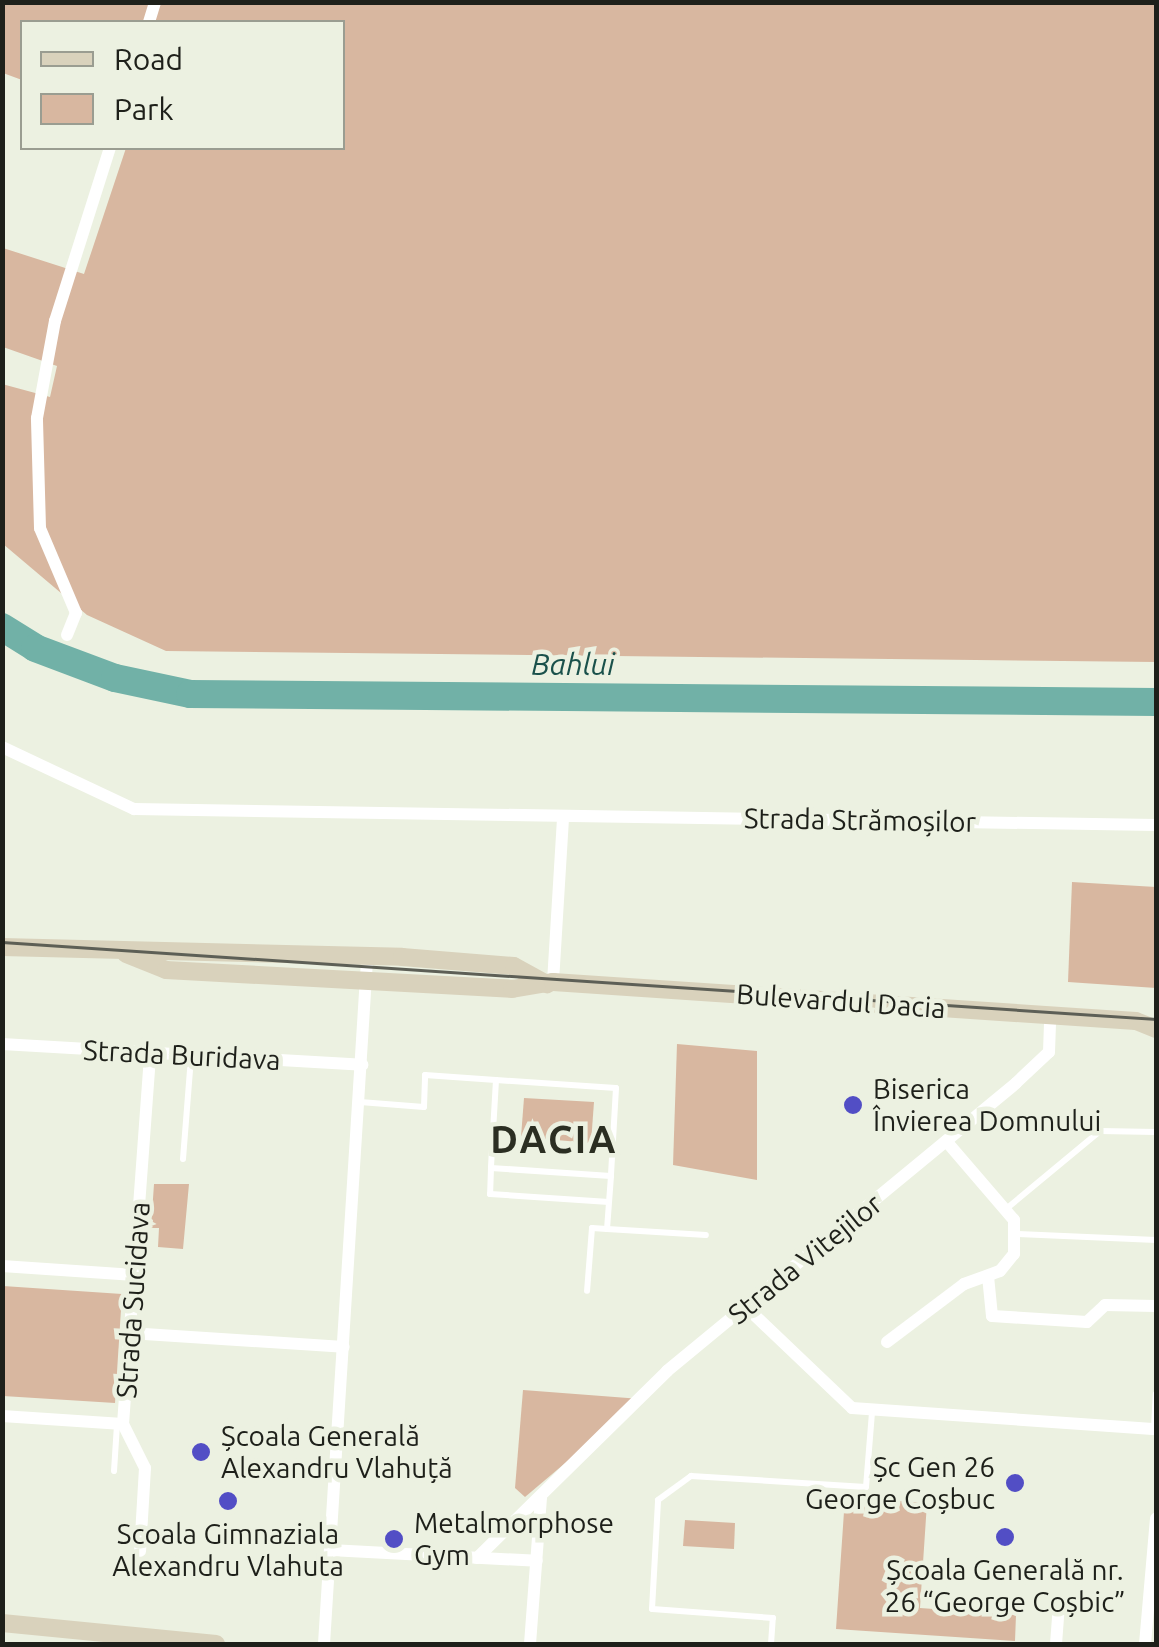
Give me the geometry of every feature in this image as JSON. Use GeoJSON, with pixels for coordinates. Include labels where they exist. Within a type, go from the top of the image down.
{"type":"FeatureCollection","features":[{"type":"Feature","properties":{"kind":"street"},"geometry":{"type":"LineString","coordinates":[[68,635],[76,613],[40,528],[36,418],[55,322],[109,150]]}},
{"type":"Feature","properties":{"kind":"street","name":"Strada Strămoșilor"},"geometry":{"type":"LineString","coordinates":[[2,747],[134,810],[1156,825]]}},
{"type":"Feature","properties":{"kind":"street"},"geometry":{"type":"LineString","coordinates":[[550,983],[564,819]]}},
{"type":"Feature","properties":{"kind":"street","name":"Bulevardul Dacia"},"geometry":{"type":"LineString","coordinates":[[2,947],[126,954],[167,949],[514,966],[550,983]]}},
{"type":"Feature","properties":{"kind":"street","name":"Bulevardul Dacia"},"geometry":{"type":"LineString","coordinates":[[126,954],[166,970],[366,982],[550,983],[1050,1015],[1136,1022],[1156,1028]]}},
{"type":"Feature","properties":{"kind":"street"},"geometry":{"type":"LineString","coordinates":[[324,1644],[367,960]]}},
{"type":"Feature","properties":{"kind":"street","name":"Strada Vitejilor"},"geometry":{"type":"LineString","coordinates":[[477,1558],[667,1371],[748,1308],[1048,1052],[1050,1015]]}},
{"type":"Feature","properties":{"kind":"street","name":"Bulevardul Dacia"},"geometry":{"type":"LineString","coordinates":[[1136,1022],[1156,1016]]}},
{"type":"Feature","properties":{"kind":"street","name":"Strada Buridava"},"geometry":{"type":"LineString","coordinates":[[2,1044],[362,1064]]}},
{"type":"Feature","properties":{"kind":"street","name":"Strada Sucidava"},"geometry":{"type":"LineString","coordinates":[[2,1416],[120,1424],[150,1054]]}},
{"type":"Feature","properties":{"kind":"street"},"geometry":{"type":"LineString","coordinates":[[888,1342],[964,1284],[988,1276],[1014,1254],[1018,1234],[1006,1208],[946,1141]]}},
{"type":"Feature","properties":{"kind":"street"},"geometry":{"type":"LineString","coordinates":[[2,1266],[135,1274]]}},
{"type":"Feature","properties":{"kind":"street"},"geometry":{"type":"LineString","coordinates":[[988,1276],[992,1316],[1087,1322],[1105,1305],[1156,1306]]}},
{"type":"Feature","properties":{"kind":"street"},"geometry":{"type":"LineString","coordinates":[[748,1308],[838,1397],[872,1412],[1155,1429]]}},
{"type":"Feature","properties":{"kind":"street"},"geometry":{"type":"LineString","coordinates":[[130,1333],[344,1347]]}},
{"type":"Feature","properties":{"kind":"street"},"geometry":{"type":"LineString","coordinates":[[120,1424],[144,1468],[140,1551]]}},
{"type":"Feature","properties":{"kind":"street"},"geometry":{"type":"LineString","coordinates":[[530,1644],[541,1497]]}},
{"type":"Feature","properties":{"kind":"street"},"geometry":{"type":"LineString","coordinates":[[1145,1644],[1156,1518]]}},
{"type":"Feature","properties":{"kind":"street"},"geometry":{"type":"LineString","coordinates":[[330,1550],[537,1562]]}},
{"type":"Feature","properties":{"kind":"street"},"geometry":{"type":"LineString","coordinates":[[1056,1644],[1058,1604]]}},
{"type":"Feature","properties":{"kind":"street"},"geometry":{"type":"LineString","coordinates":[[2,1623],[216,1644]]}},
{"type":"Feature","properties":{"kind":"lane"},"geometry":{"type":"LineString","coordinates":[[184,1159],[191,1056]]}},
{"type":"Feature","properties":{"kind":"lane"},"geometry":{"type":"LineString","coordinates":[[360,1102],[424,1107],[426,1075],[616,1088],[607,1229]]}},
{"type":"Feature","properties":{"kind":"lane"},"geometry":{"type":"LineString","coordinates":[[496,1080],[490,1194],[609,1202]]}},
{"type":"Feature","properties":{"kind":"lane"},"geometry":{"type":"LineString","coordinates":[[1006,1208],[1100,1131],[1156,1132]]}},
{"type":"Feature","properties":{"kind":"lane"},"geometry":{"type":"LineString","coordinates":[[491,1168],[610,1176]]}},
{"type":"Feature","properties":{"kind":"lane"},"geometry":{"type":"LineString","coordinates":[[587,1291],[592,1228],[706,1235]]}},
{"type":"Feature","properties":{"kind":"lane"},"geometry":{"type":"LineString","coordinates":[[1018,1234],[1156,1240]]}},
{"type":"Feature","properties":{"kind":"lane"},"geometry":{"type":"LineString","coordinates":[[1155,1429],[1156,1394]]}},
{"type":"Feature","properties":{"kind":"lane"},"geometry":{"type":"LineString","coordinates":[[772,1644],[774,1618],[652,1609],[658,1500],[691,1476],[866,1488],[872,1412]]}},
{"type":"Feature","properties":{"kind":"lane"},"geometry":{"type":"LineString","coordinates":[[114,1471],[120,1424]]}},
{"type":"Feature","properties":{"kind":"green space"},"geometry":{"type":"Polygon","coordinates":[[[3,3],[1156,3],[1156,662],[166,651],[87,615],[3,544],[2,384],[50,397],[57,366],[3,347],[3,248],[84,274],[125,150],[345,150],[345,20],[20,20],[20,79],[3,73],[3,3]]]}},
{"type":"Feature","properties":{"kind":"green space"},"geometry":{"type":"Polygon","coordinates":[[[1072,882],[1156,887],[1156,988],[1068,982],[1072,882]]]}},
{"type":"Feature","properties":{"kind":"green space"},"geometry":{"type":"Polygon","coordinates":[[[677,1044],[757,1051],[757,1180],[673,1165],[677,1044]]]}},
{"type":"Feature","properties":{"kind":"green space"},"geometry":{"type":"Polygon","coordinates":[[[524,1098],[594,1102],[591,1143],[521,1137],[524,1098]]]}},
{"type":"Feature","properties":{"kind":"green space"},"geometry":{"type":"Polygon","coordinates":[[[154,1184],[189,1184],[183,1249],[158,1247],[159,1228],[151,1228],[154,1184]]]}},
{"type":"Feature","properties":{"kind":"green space"},"geometry":{"type":"Polygon","coordinates":[[[3,1286],[122,1294],[115,1403],[3,1396],[3,1286]]]}},
{"type":"Feature","properties":{"kind":"green space"},"geometry":{"type":"Polygon","coordinates":[[[523,1390],[641,1399],[525,1497],[515,1488],[523,1390]]]}},
{"type":"Feature","properties":{"kind":"green space"},"geometry":{"type":"Polygon","coordinates":[[[845,1497],[927,1503],[920,1608],[1016,1615],[1015,1641],[836,1629],[845,1497]]]}},
{"type":"Feature","properties":{"kind":"green space"},"geometry":{"type":"Polygon","coordinates":[[[685,1520],[735,1523],[734,1549],[683,1546],[685,1520]]]}},
{"type":"Feature","properties":{"kind":"waterway","name":"Bahlui"},"geometry":{"type":"LineString","coordinates":[[2,627],[35,648],[115,678],[190,694],[1156,702]]}},
{"type":"Feature","properties":{"kind":"tram line"},"geometry":{"type":"LineString","coordinates":[[2,942],[1156,1019]]}},
{"type":"Feature","properties":{"kind":"place","name":"Biserica Învierea Domnului"},"geometry":{"type":"Point","coordinates":[853,1105]}},
{"type":"Feature","properties":{"kind":"place","name":"Școala Generală Alexandru Vlahuță"},"geometry":{"type":"Point","coordinates":[201,1452]}},
{"type":"Feature","properties":{"kind":"place","name":"Șc Gen 26 George Coșbuc"},"geometry":{"type":"Point","coordinates":[1015,1483]}},
{"type":"Feature","properties":{"kind":"place","name":"Scoala Gimnaziala Alexandru Vlahuta"},"geometry":{"type":"Point","coordinates":[228,1501]}},
{"type":"Feature","properties":{"kind":"place","name":"Școala Generală nr. 26 “George Coșbic”"},"geometry":{"type":"Point","coordinates":[1005,1537]}},
{"type":"Feature","properties":{"kind":"place","name":"Metalmorphose Gym"},"geometry":{"type":"Point","coordinates":[394,1539]}},
{"type":"Feature","properties":{"kind":"district","name":"DACIA"},"geometry":{"type":"Point","coordinates":[554,1140]}}]}
